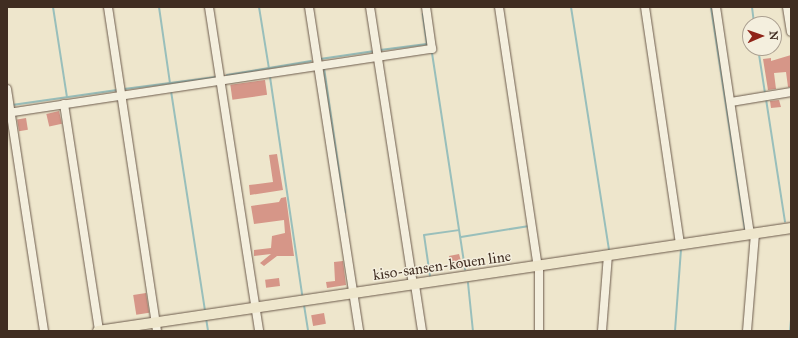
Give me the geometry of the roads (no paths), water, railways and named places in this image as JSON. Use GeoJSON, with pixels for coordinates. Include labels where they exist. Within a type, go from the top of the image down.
{"type":"FeatureCollection","features":[{"type":"Feature","properties":{"kind":"main road","name":"kiso-sansen-kouen line"},"geometry":{"type":"LineString","coordinates":[[98,331],[157,326],[255,307],[538,267],[791,228]]}},
{"type":"Feature","properties":{"kind":"street"},"geometry":{"type":"LineString","coordinates":[[108,7],[157,326]]}},
{"type":"Feature","properties":{"kind":"street"},"geometry":{"type":"LineString","coordinates":[[209,7],[259,331]]}},
{"type":"Feature","properties":{"kind":"street"},"geometry":{"type":"LineString","coordinates":[[309,7],[359,331]]}},
{"type":"Feature","properties":{"kind":"street"},"geometry":{"type":"LineString","coordinates":[[370,7],[422,331]]}},
{"type":"Feature","properties":{"kind":"street"},"geometry":{"type":"LineString","coordinates":[[9,112],[432,49],[426,7]]}},
{"type":"Feature","properties":{"kind":"street"},"geometry":{"type":"LineString","coordinates":[[499,7],[538,267],[539,331]]}},
{"type":"Feature","properties":{"kind":"street"},"geometry":{"type":"LineString","coordinates":[[644,7],[680,244]]}},
{"type":"Feature","properties":{"kind":"street"},"geometry":{"type":"LineString","coordinates":[[716,7],[752,233],[747,331]]}},
{"type":"Feature","properties":{"kind":"street"},"geometry":{"type":"LineString","coordinates":[[787,7],[791,32]]}},
{"type":"Feature","properties":{"kind":"street"},"geometry":{"type":"LineString","coordinates":[[7,89],[9,112],[44,331]]}},
{"type":"Feature","properties":{"kind":"street"},"geometry":{"type":"LineString","coordinates":[[730,102],[791,92]]}},
{"type":"Feature","properties":{"kind":"street"},"geometry":{"type":"LineString","coordinates":[[64,104],[98,331]]}},
{"type":"Feature","properties":{"kind":"street"},"geometry":{"type":"LineString","coordinates":[[602,331],[608,255]]}},
{"type":"Feature","properties":{"kind":"waterway"},"geometry":{"type":"LineString","coordinates":[[53,7],[67,97]]}},
{"type":"Feature","properties":{"kind":"waterway"},"geometry":{"type":"LineString","coordinates":[[159,7],[170,83]]}},
{"type":"Feature","properties":{"kind":"waterway"},"geometry":{"type":"LineString","coordinates":[[259,7],[269,69]]}},
{"type":"Feature","properties":{"kind":"waterway"},"geometry":{"type":"LineString","coordinates":[[571,7],[609,250]]}},
{"type":"Feature","properties":{"kind":"waterway"},"geometry":{"type":"LineString","coordinates":[[711,7],[745,229]]}},
{"type":"Feature","properties":{"kind":"waterway"},"geometry":{"type":"LineString","coordinates":[[752,7],[753,16]]}},
{"type":"Feature","properties":{"kind":"waterway"},"geometry":{"type":"LineString","coordinates":[[380,50],[427,44],[423,14]]}},
{"type":"Feature","properties":{"kind":"waterway"},"geometry":{"type":"LineString","coordinates":[[320,59],[374,51]]}},
{"type":"Feature","properties":{"kind":"waterway"},"geometry":{"type":"LineString","coordinates":[[432,53],[465,269]]}},
{"type":"Feature","properties":{"kind":"waterway"},"geometry":{"type":"LineString","coordinates":[[759,56],[765,93]]}},
{"type":"Feature","properties":{"kind":"waterway"},"geometry":{"type":"LineString","coordinates":[[227,75],[311,61]]}},
{"type":"Feature","properties":{"kind":"waterway"},"geometry":{"type":"LineString","coordinates":[[324,68],[345,212]]}},
{"type":"Feature","properties":{"kind":"waterway"},"geometry":{"type":"LineString","coordinates":[[124,89],[216,77]]}},
{"type":"Feature","properties":{"kind":"waterway"},"geometry":{"type":"LineString","coordinates":[[270,77],[302,295]]}},
{"type":"Feature","properties":{"kind":"waterway"},"geometry":{"type":"LineString","coordinates":[[12,105],[117,90]]}},
{"type":"Feature","properties":{"kind":"waterway"},"geometry":{"type":"LineString","coordinates":[[171,91],[205,310]]}},
{"type":"Feature","properties":{"kind":"waterway"},"geometry":{"type":"LineString","coordinates":[[766,99],[785,222]]}},
{"type":"Feature","properties":{"kind":"waterway"},"geometry":{"type":"LineString","coordinates":[[461,237],[529,226]]}},
{"type":"Feature","properties":{"kind":"waterway"},"geometry":{"type":"LineString","coordinates":[[430,276],[424,235],[459,230]]}},
{"type":"Feature","properties":{"kind":"waterway"},"geometry":{"type":"LineString","coordinates":[[675,331],[681,250]]}},
{"type":"Feature","properties":{"kind":"waterway"},"geometry":{"type":"LineString","coordinates":[[468,283],[473,331]]}},
{"type":"Feature","properties":{"kind":"waterway"},"geometry":{"type":"LineString","coordinates":[[304,305],[308,331]]}},
{"type":"Feature","properties":{"kind":"waterway"},"geometry":{"type":"LineString","coordinates":[[206,318],[208,331]]}},
{"type":"Feature","properties":{"kind":"waterway"},"geometry":{"type":"LineString","coordinates":[[790,331],[791,320]]}}]}
